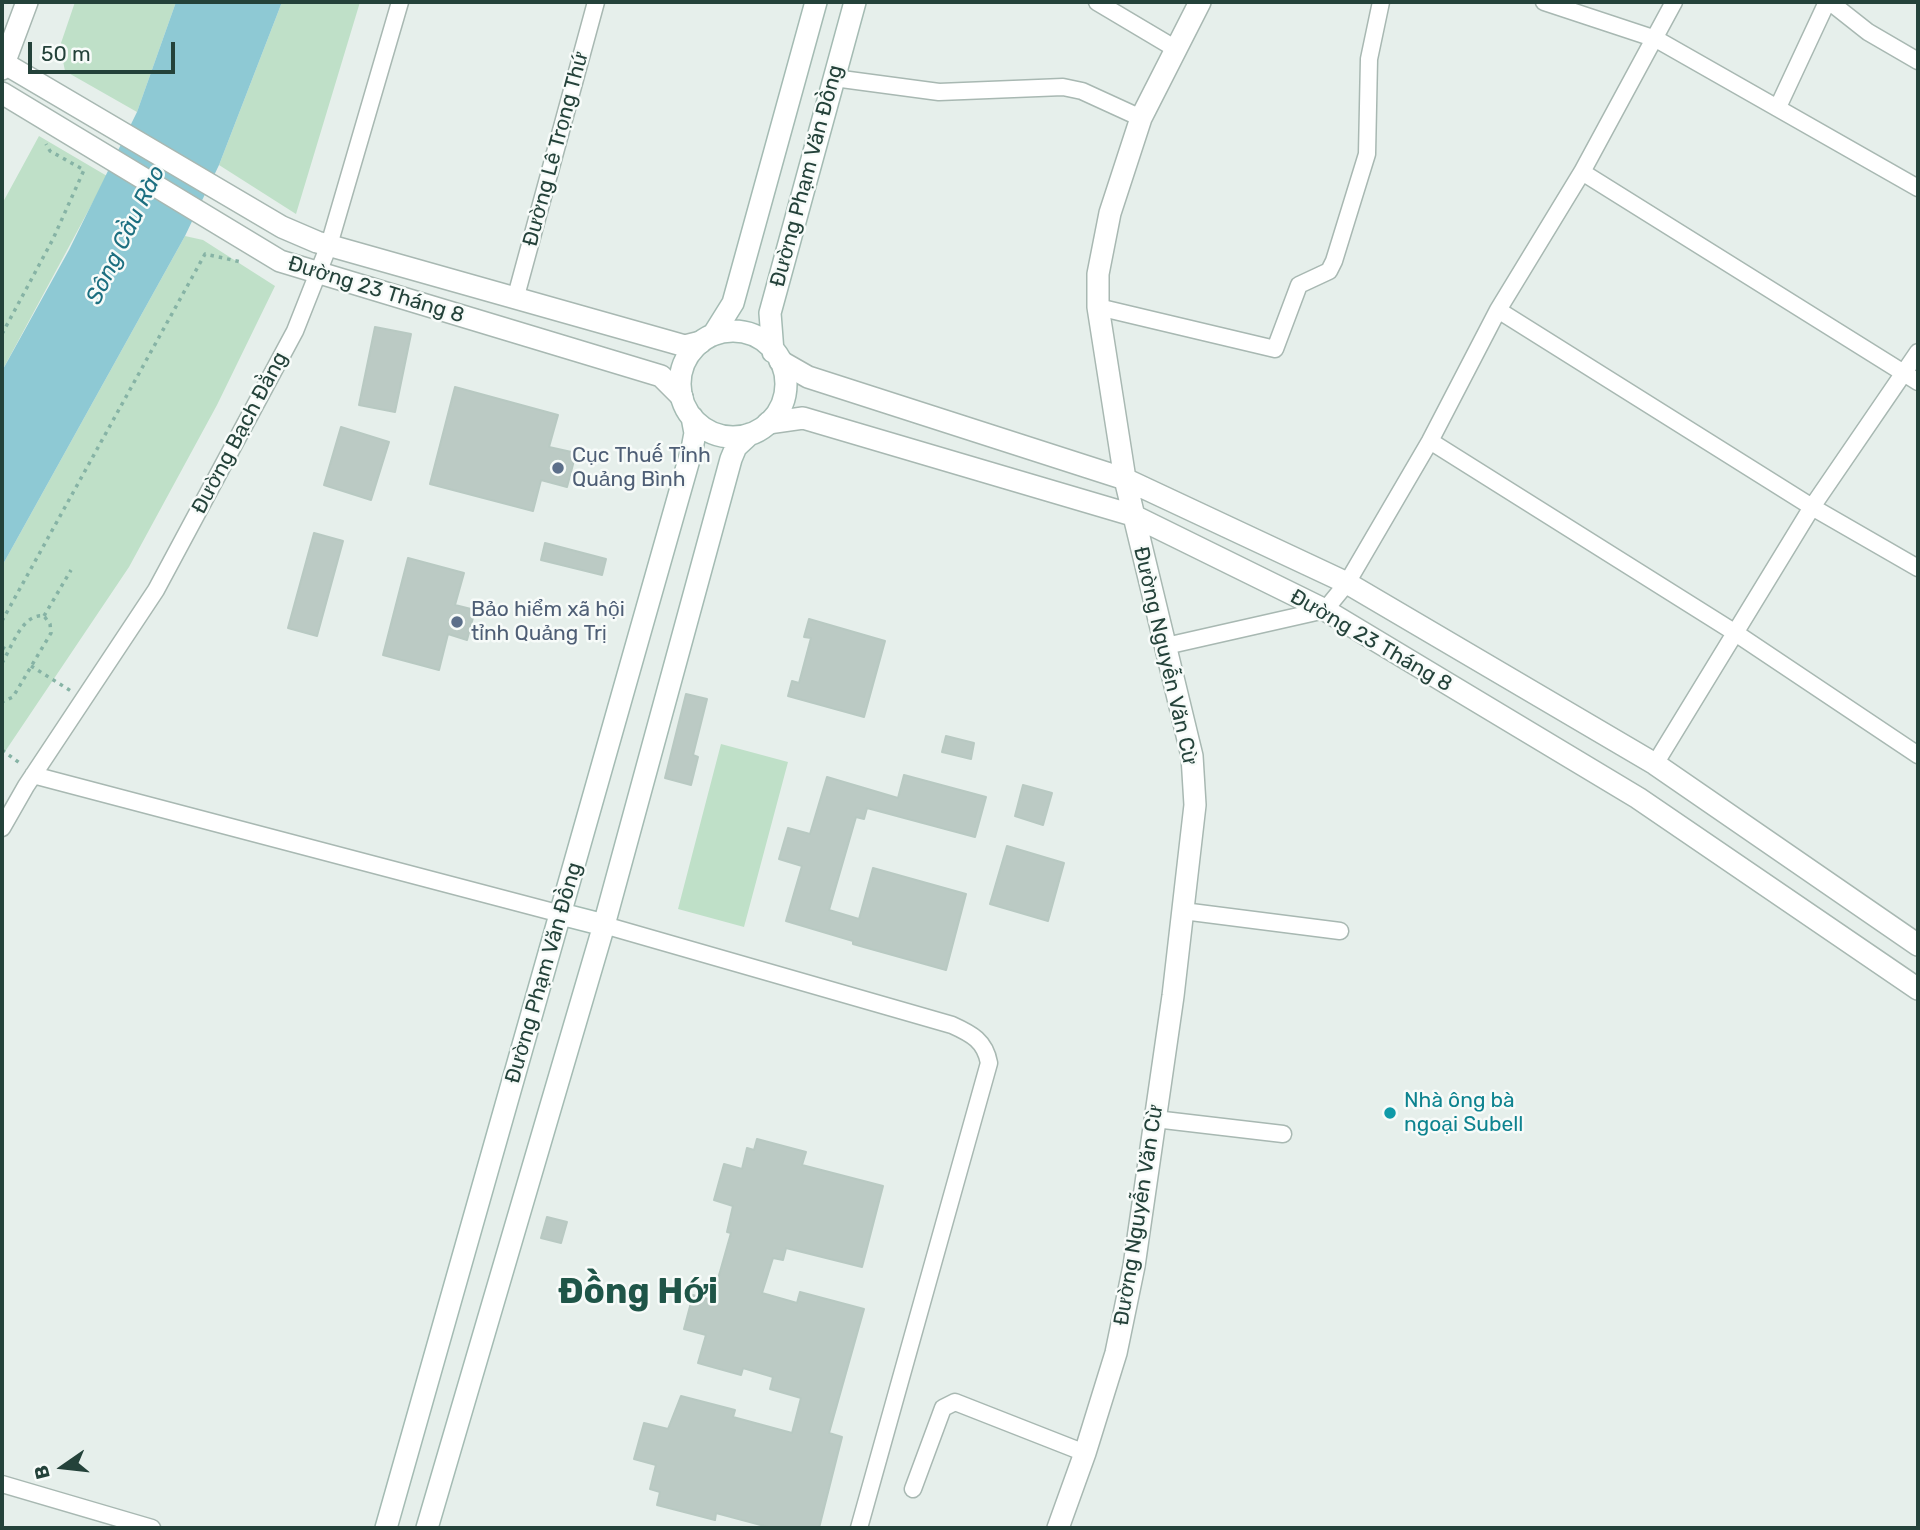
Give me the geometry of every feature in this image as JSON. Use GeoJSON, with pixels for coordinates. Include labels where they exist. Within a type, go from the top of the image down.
{"type":"FeatureCollection","features":[{"type":"Feature","properties":{"kind":"street"},"geometry":{"type":"LineString","coordinates":[[3,65],[27,2]]}},
{"type":"Feature","properties":{"kind":"street","name":"Đường Bạch Đằng"},"geometry":{"type":"LineString","coordinates":[[2,828],[33,775],[156,590],[295,331],[329,245],[400,2]]}},
{"type":"Feature","properties":{"kind":"street","name":"Đường Lê Trọng Thứ"},"geometry":{"type":"LineString","coordinates":[[516,296],[596,2]]}},
{"type":"Feature","properties":{"kind":"street","name":"Đường Phạm Văn Đồng"},"geometry":{"type":"LineString","coordinates":[[707,339],[733,303],[816,2]]}},
{"type":"Feature","properties":{"kind":"street","name":"Đường Phạm Văn Đồng"},"geometry":{"type":"LineString","coordinates":[[776,357],[770,313],[855,2]]}},
{"type":"Feature","properties":{"kind":"street"},"geometry":{"type":"LineString","coordinates":[[1097,2],[1176,49]]}},
{"type":"Feature","properties":{"kind":"street","name":"Đường Nguyễn Văn Cừ"},"geometry":{"type":"LineString","coordinates":[[1058,1528],[1116,1353],[1134,1266],[1195,805],[1192,757],[1125,479],[1098,307],[1098,274],[1110,213],[1140,117],[1200,2]]}},
{"type":"Feature","properties":{"kind":"street"},"geometry":{"type":"LineString","coordinates":[[1098,307],[1275,349],[1299,285],[1329,271],[1334,261],[1367,154],[1369,59],[1381,2]]}},
{"type":"Feature","properties":{"kind":"street"},"geometry":{"type":"LineString","coordinates":[[1544,2],[1656,39],[1918,188]]}},
{"type":"Feature","properties":{"kind":"street"},"geometry":{"type":"LineString","coordinates":[[1166,646],[1325,610],[1347,583],[1430,441],[1498,310],[1582,172],[1674,2]]}},
{"type":"Feature","properties":{"kind":"street"},"geometry":{"type":"LineString","coordinates":[[1779,107],[1828,2],[1868,32],[1918,61]]}},
{"type":"Feature","properties":{"kind":"street","name":"Đường 23 Tháng 8"},"geometry":{"type":"LineString","coordinates":[[3,65],[282,227],[329,245],[685,346],[707,339]]}},
{"type":"Feature","properties":{"kind":"street"},"geometry":{"type":"LineString","coordinates":[[834,78],[939,92],[1063,88],[1082,91],[1140,117]]}},
{"type":"Feature","properties":{"kind":"street","name":"Đường 23 Tháng 8"},"geometry":{"type":"LineString","coordinates":[[2,93],[269,255],[317,274],[661,376],[682,397]]}},
{"type":"Feature","properties":{"kind":"street"},"geometry":{"type":"LineString","coordinates":[[1582,172],[1912,378]]}},
{"type":"Feature","properties":{"kind":"street"},"geometry":{"type":"LineString","coordinates":[[1498,310],[1812,507],[1918,568]]}},
{"type":"Feature","properties":{"kind":"street"},"geometry":{"type":"LineString","coordinates":[[736,331],[754,335],[768,345],[776,357],[785,389],[781,404],[759,428],[733,437],[718,435],[692,418],[682,397],[682,368],[690,352],[707,339],[736,331]]}},
{"type":"Feature","properties":{"kind":"street"},"geometry":{"type":"LineString","coordinates":[[1655,764],[1812,507],[1912,378],[1918,352]]}},
{"type":"Feature","properties":{"kind":"street","name":"Đường 23 Tháng 8"},"geometry":{"type":"LineString","coordinates":[[776,357],[808,377],[1125,479],[1347,583],[1655,764],[1917,941]]}},
{"type":"Feature","properties":{"kind":"street","name":"Đường Phạm Văn Đồng"},"geometry":{"type":"LineString","coordinates":[[386,1528],[692,449],[695,433],[692,418]]}},
{"type":"Feature","properties":{"kind":"street","name":"Đường 23 Tháng 8"},"geometry":{"type":"LineString","coordinates":[[759,428],[803,418],[1132,515],[1325,610],[1638,798],[1918,989]]}},
{"type":"Feature","properties":{"kind":"street","name":"Đường Phạm Văn Đồng"},"geometry":{"type":"LineString","coordinates":[[427,1528],[604,925],[731,459],[736,447],[759,428]]}},
{"type":"Feature","properties":{"kind":"street"},"geometry":{"type":"LineString","coordinates":[[1430,441],[1734,632],[1918,755]]}},
{"type":"Feature","properties":{"kind":"street"},"geometry":{"type":"LineString","coordinates":[[33,775],[604,925],[952,1025],[981,1041],[987,1050],[989,1063],[986,1077],[859,1528]]}},
{"type":"Feature","properties":{"kind":"street"},"geometry":{"type":"LineString","coordinates":[[1183,911],[1340,931]]}},
{"type":"Feature","properties":{"kind":"street"},"geometry":{"type":"LineString","coordinates":[[1155,1119],[1283,1134]]}},
{"type":"Feature","properties":{"kind":"street"},"geometry":{"type":"LineString","coordinates":[[913,1489],[943,1408],[955,1402],[1085,1453]]}},
{"type":"Feature","properties":{"kind":"street"},"geometry":{"type":"LineString","coordinates":[[2,1484],[152,1528]]}},
{"type":"Feature","properties":{"kind":"path"},"geometry":{"type":"LineString","coordinates":[[2,334],[53,239],[84,170],[50,151],[43,139]]}},
{"type":"Feature","properties":{"kind":"path"},"geometry":{"type":"LineString","coordinates":[[2,621],[205,254],[246,263],[269,255]]}},
{"type":"Feature","properties":{"kind":"path"},"geometry":{"type":"LineString","coordinates":[[44,616],[71,570]]}},
{"type":"Feature","properties":{"kind":"path"},"geometry":{"type":"LineString","coordinates":[[2,663],[27,619],[36,615],[44,616],[50,624],[51,632],[13,697],[2,702]]}},
{"type":"Feature","properties":{"kind":"path"},"geometry":{"type":"LineString","coordinates":[[2,647],[9,651]]}},
{"type":"Feature","properties":{"kind":"path"},"geometry":{"type":"LineString","coordinates":[[31,666],[83,699]]}},
{"type":"Feature","properties":{"kind":"path"},"geometry":{"type":"LineString","coordinates":[[2,750],[33,775]]}},
{"type":"Feature","properties":{"kind":"green space"},"geometry":{"type":"Polygon","coordinates":[[[75,2],[176,2],[137,112],[65,71],[60,46],[75,2]]]}},
{"type":"Feature","properties":{"kind":"green space"},"geometry":{"type":"Polygon","coordinates":[[[282,2],[360,2],[296,214],[219,165],[282,2]]]}},
{"type":"Feature","properties":{"kind":"green space"},"geometry":{"type":"Polygon","coordinates":[[[39,136],[107,176],[2,371],[2,204],[39,136]]]}},
{"type":"Feature","properties":{"kind":"green space"},"geometry":{"type":"Polygon","coordinates":[[[185,236],[203,240],[275,286],[217,405],[129,567],[2,756],[2,566],[185,236]]]}},
{"type":"Feature","properties":{"kind":"green space"},"geometry":{"type":"Polygon","coordinates":[[[721,744],[788,762],[744,927],[678,909],[721,744]]]}},
{"type":"Feature","properties":{"kind":"water","name":"Sông Cầu Rào"},"geometry":{"type":"Polygon","coordinates":[[[176,2],[282,2],[219,165],[185,236],[2,566],[2,371],[69,250],[137,112],[176,2]]]}},
{"type":"Feature","properties":{"kind":"building"},"geometry":{"type":"Polygon","coordinates":[[[375,327],[411,334],[395,412],[359,405],[375,327]]]}},
{"type":"Feature","properties":{"kind":"building"},"geometry":{"type":"Polygon","coordinates":[[[455,387],[558,415],[549,447],[576,453],[567,487],[541,480],[533,511],[430,484],[455,387]]]}},
{"type":"Feature","properties":{"kind":"building"},"geometry":{"type":"Polygon","coordinates":[[[341,427],[389,442],[371,500],[324,485],[341,427]]]}},
{"type":"Feature","properties":{"kind":"building"},"geometry":{"type":"Polygon","coordinates":[[[314,533],[343,541],[317,636],[288,628],[314,533]]]}},
{"type":"Feature","properties":{"kind":"building"},"geometry":{"type":"Polygon","coordinates":[[[545,543],[606,559],[602,575],[541,560],[545,543]]]}},
{"type":"Feature","properties":{"kind":"building"},"geometry":{"type":"Polygon","coordinates":[[[408,558],[464,573],[455,605],[475,610],[467,640],[448,634],[439,670],[383,655],[408,558]]]}},
{"type":"Feature","properties":{"kind":"building"},"geometry":{"type":"Polygon","coordinates":[[[809,619],[885,641],[864,717],[788,696],[792,681],[799,683],[811,638],[804,637],[809,619]]]}},
{"type":"Feature","properties":{"kind":"building"},"geometry":{"type":"Polygon","coordinates":[[[686,694],[707,699],[693,755],[698,757],[691,785],[665,778],[686,694]]]}},
{"type":"Feature","properties":{"kind":"building"},"geometry":{"type":"Polygon","coordinates":[[[946,736],[974,743],[971,759],[942,752],[946,736]]]}},
{"type":"Feature","properties":{"kind":"building"},"geometry":{"type":"Polygon","coordinates":[[[904,775],[986,797],[975,837],[867,808],[864,819],[856,817],[829,910],[859,919],[873,868],[966,894],[946,970],[853,944],[853,941],[786,921],[802,866],[779,859],[788,828],[810,834],[827,777],[898,798],[904,775]]]}},
{"type":"Feature","properties":{"kind":"building"},"geometry":{"type":"Polygon","coordinates":[[[1023,785],[1052,793],[1043,825],[1015,816],[1023,785]]]}},
{"type":"Feature","properties":{"kind":"building"},"geometry":{"type":"Polygon","coordinates":[[[1007,846],[1064,863],[1048,921],[990,904],[1007,846]]]}},
{"type":"Feature","properties":{"kind":"building"},"geometry":{"type":"Polygon","coordinates":[[[757,1139],[806,1152],[802,1165],[883,1186],[862,1267],[786,1248],[783,1260],[773,1258],[762,1293],[797,1303],[800,1292],[864,1309],[829,1433],[842,1437],[819,1528],[772,1528],[716,1513],[715,1520],[657,1505],[660,1492],[650,1489],[656,1465],[634,1459],[644,1423],[668,1429],[681,1396],[735,1410],[733,1417],[792,1433],[801,1398],[770,1389],[773,1377],[743,1368],[741,1375],[698,1363],[706,1335],[684,1329],[693,1295],[712,1300],[731,1233],[727,1232],[733,1206],[714,1200],[724,1164],[742,1169],[747,1148],[754,1150],[757,1139]]]}},
{"type":"Feature","properties":{"kind":"building"},"geometry":{"type":"Polygon","coordinates":[[[547,1217],[567,1222],[561,1243],[541,1238],[547,1217]]]}},
{"type":"Feature","properties":{"kind":"place","name":"Cục Thuế Tỉnh Quảng Bình"},"geometry":{"type":"Point","coordinates":[558,468]}},
{"type":"Feature","properties":{"kind":"place","name":"Bảo hiểm xã hội tỉnh Quảng Trị"},"geometry":{"type":"Point","coordinates":[457,622]}},
{"type":"Feature","properties":{"kind":"place","name":"Nhà ông bà ngoại Subell"},"geometry":{"type":"Point","coordinates":[1390,1113]}},
{"type":"Feature","properties":{"kind":"district","name":"Đồng Hới"},"geometry":{"type":"Point","coordinates":[638,1293]}}]}
